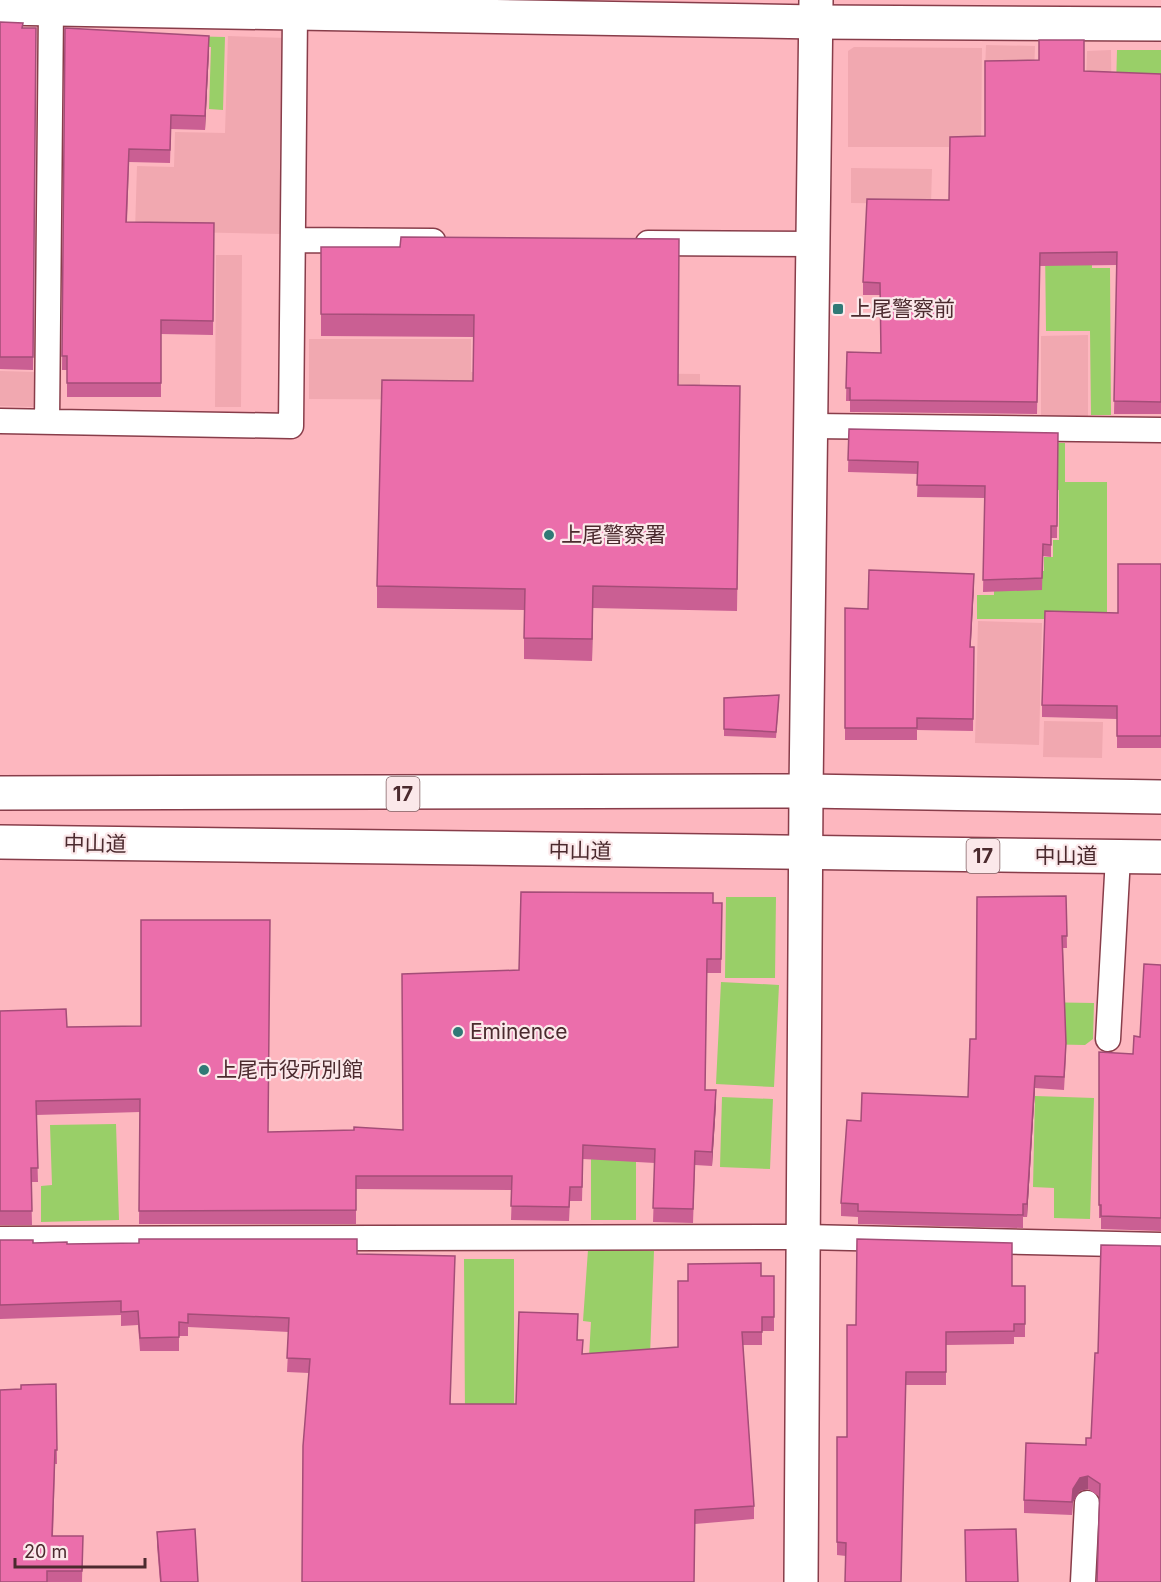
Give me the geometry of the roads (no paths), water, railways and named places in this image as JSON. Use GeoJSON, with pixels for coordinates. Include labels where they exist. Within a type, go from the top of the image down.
{"type":"FeatureCollection","features":[{"type":"Feature","properties":{"kind":"main road"},"geometry":{"type":"LineString","coordinates":[[0,8],[295,14],[816,11],[1161,24]]}},
{"type":"Feature","properties":{"kind":"main road"},"geometry":{"type":"LineString","coordinates":[[801,1582],[805,1237],[805,854],[816,11]]}},
{"type":"Feature","properties":{"kind":"main road","name":"17"},"geometry":{"type":"LineString","coordinates":[[0,793],[806,791],[1161,797]]}},
{"type":"Feature","properties":{"kind":"main road","name":"中山道"},"geometry":{"type":"LineString","coordinates":[[0,842],[1161,857]]}},
{"type":"Feature","properties":{"kind":"lane"},"geometry":{"type":"LineString","coordinates":[[47,422],[51,9]]}},
{"type":"Feature","properties":{"kind":"lane"},"geometry":{"type":"LineString","coordinates":[[0,421],[291,426],[295,14]]}},
{"type":"Feature","properties":{"kind":"lane"},"geometry":{"type":"LineString","coordinates":[[293,240],[459,241]]}},
{"type":"Feature","properties":{"kind":"lane"},"geometry":{"type":"LineString","coordinates":[[624,243],[814,244]]}},
{"type":"Feature","properties":{"kind":"lane"},"geometry":{"type":"LineString","coordinates":[[812,426],[1161,430]]}},
{"type":"Feature","properties":{"kind":"lane"},"geometry":{"type":"LineString","coordinates":[[1108,1039],[1118,857]]}},
{"type":"Feature","properties":{"kind":"lane"},"geometry":{"type":"LineString","coordinates":[[0,1239],[805,1237],[1161,1245]]}},
{"type":"Feature","properties":{"kind":"lane"},"geometry":{"type":"LineString","coordinates":[[1083,1582],[1087,1503]]}},
{"type":"Feature","properties":{"kind":"place","name":"上尾警察前"},"geometry":{"type":"Point","coordinates":[838,309]}},
{"type":"Feature","properties":{"kind":"place","name":"上尾警察署"},"geometry":{"type":"Point","coordinates":[549,535]}},
{"type":"Feature","properties":{"kind":"place","name":"Eminence"},"geometry":{"type":"Point","coordinates":[458,1032]}},
{"type":"Feature","properties":{"kind":"place","name":"上尾市役所別館"},"geometry":{"type":"Point","coordinates":[204,1070]}}]}
